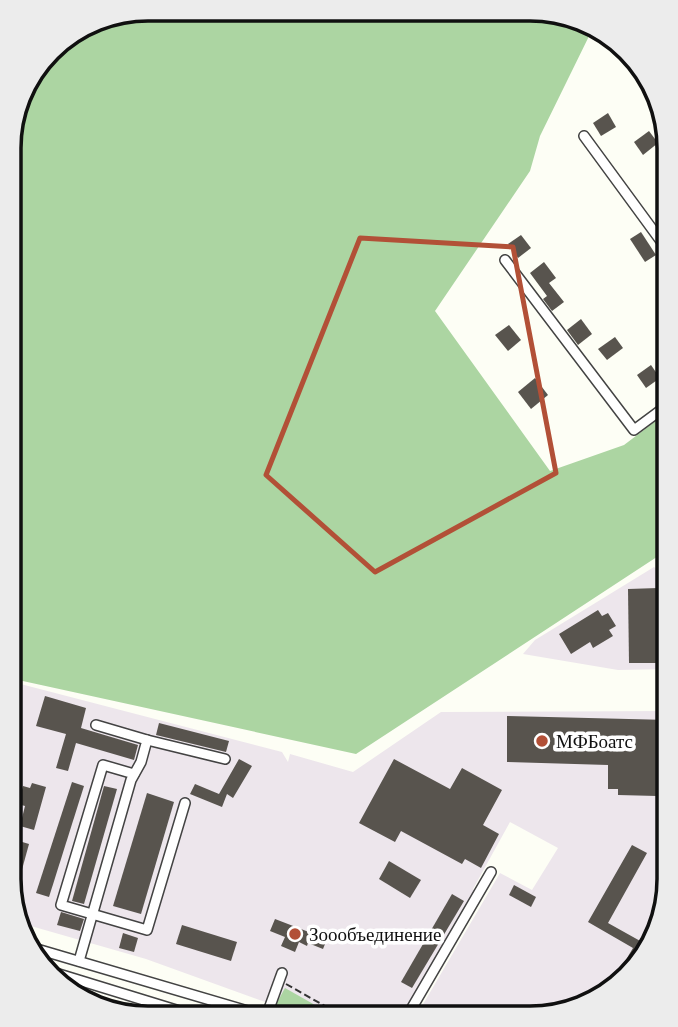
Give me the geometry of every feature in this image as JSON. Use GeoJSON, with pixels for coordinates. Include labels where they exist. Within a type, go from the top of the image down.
{"type":"FeatureCollection","features":[{"type":"Feature","properties":{"kind":"street"},"geometry":{"type":"LineString","coordinates":[[584,136],[657,236]]}},
{"type":"Feature","properties":{"kind":"street"},"geometry":{"type":"LineString","coordinates":[[505,260],[634,430],[657,413]]}},
{"type":"Feature","properties":{"kind":"street"},"geometry":{"type":"LineString","coordinates":[[96,725],[225,759]]}},
{"type":"Feature","properties":{"kind":"street"},"geometry":{"type":"LineString","coordinates":[[79,961],[134,774],[147,740]]}},
{"type":"Feature","properties":{"kind":"street"},"geometry":{"type":"LineString","coordinates":[[134,774],[103,765],[61,905],[147,930],[185,803]]}},
{"type":"Feature","properties":{"kind":"street"},"geometry":{"type":"LineString","coordinates":[[413,1006],[491,872]]}},
{"type":"Feature","properties":{"kind":"street"},"geometry":{"type":"LineString","coordinates":[[44,951],[221,1006]]}},
{"type":"Feature","properties":{"kind":"street"},"geometry":{"type":"LineString","coordinates":[[67,976],[164,1006]]}},
{"type":"Feature","properties":{"kind":"street"},"geometry":{"type":"LineString","coordinates":[[271,1006],[281,976]]}},
{"type":"Feature","properties":{"kind":"path"},"geometry":{"type":"LineString","coordinates":[[281,976],[327,1006]]}},
{"type":"Feature","properties":{"kind":"highlighted area"},"geometry":{"type":"Polygon","coordinates":[[[360,238],[513,247],[556,473],[375,572],[266,475],[360,238]]]}},
{"type":"Feature","properties":{"kind":"shaded area"},"geometry":{"type":"Polygon","coordinates":[[[654,567],[657,569],[657,669],[618,670],[523,654],[535,640],[654,567]]]}},
{"type":"Feature","properties":{"kind":"shaded area"},"geometry":{"type":"Polygon","coordinates":[[[21,684],[282,752],[288,762],[290,754],[353,772],[441,712],[657,711],[657,873],[651,918],[631,956],[620,969],[593,989],[555,1004],[538,1006],[422,1006],[500,873],[532,890],[558,848],[510,822],[473,889],[476,892],[410,1006],[276,1006],[146,959],[31,926],[23,904],[21,887],[21,684]]]}},
{"type":"Feature","properties":{"kind":"green space"},"geometry":{"type":"Polygon","coordinates":[[[140,21],[530,21],[563,25],[589,36],[540,136],[530,171],[435,311],[550,471],[624,445],[657,420],[657,557],[356,754],[21,681],[22,132],[31,100],[53,64],[78,42],[115,25],[140,21]]]}},
{"type":"Feature","properties":{"kind":"green space"},"geometry":{"type":"Polygon","coordinates":[[[285,988],[317,1006],[275,1006],[285,988]]]}},
{"type":"Feature","properties":{"kind":"building"},"geometry":{"type":"Polygon","coordinates":[[[608,113],[616,127],[601,136],[593,123],[608,113]]]}},
{"type":"Feature","properties":{"kind":"building"},"geometry":{"type":"Polygon","coordinates":[[[649,131],[657,144],[643,155],[634,142],[649,131]]]}},
{"type":"Feature","properties":{"kind":"building"},"geometry":{"type":"Polygon","coordinates":[[[641,232],[656,255],[645,262],[630,239],[641,232]]]}},
{"type":"Feature","properties":{"kind":"building"},"geometry":{"type":"Polygon","coordinates":[[[521,235],[531,248],[518,258],[508,244],[521,235]]]}},
{"type":"Feature","properties":{"kind":"building"},"geometry":{"type":"Polygon","coordinates":[[[544,262],[556,278],[549,283],[564,302],[552,311],[543,299],[547,296],[530,273],[544,262]]]}},
{"type":"Feature","properties":{"kind":"building"},"geometry":{"type":"Polygon","coordinates":[[[581,319],[592,334],[578,345],[567,330],[581,319]]]}},
{"type":"Feature","properties":{"kind":"building"},"geometry":{"type":"Polygon","coordinates":[[[509,325],[521,340],[508,351],[495,335],[509,325]]]}},
{"type":"Feature","properties":{"kind":"building"},"geometry":{"type":"Polygon","coordinates":[[[615,337],[623,348],[607,360],[598,349],[615,337]]]}},
{"type":"Feature","properties":{"kind":"building"},"geometry":{"type":"Polygon","coordinates":[[[651,365],[657,374],[657,380],[646,388],[637,375],[651,365]]]}},
{"type":"Feature","properties":{"kind":"building"},"geometry":{"type":"Polygon","coordinates":[[[535,378],[548,395],[531,409],[518,392],[535,378]]]}},
{"type":"Feature","properties":{"kind":"building"},"geometry":{"type":"Polygon","coordinates":[[[657,588],[657,663],[629,663],[628,589],[657,588]]]}},
{"type":"Feature","properties":{"kind":"building"},"geometry":{"type":"Polygon","coordinates":[[[598,610],[602,616],[608,613],[616,626],[609,630],[613,636],[593,648],[590,642],[571,654],[559,634],[598,610]]]}},
{"type":"Feature","properties":{"kind":"building"},"geometry":{"type":"Polygon","coordinates":[[[45,696],[86,708],[81,728],[138,745],[134,760],[76,743],[68,771],[56,768],[66,734],[36,726],[45,696]]]}},
{"type":"Feature","properties":{"kind":"building"},"geometry":{"type":"Polygon","coordinates":[[[507,716],[657,720],[657,796],[618,795],[618,789],[608,789],[608,765],[507,762],[507,716]]]}},
{"type":"Feature","properties":{"kind":"building"},"geometry":{"type":"Polygon","coordinates":[[[159,723],[229,741],[226,752],[156,735],[159,723]]]}},
{"type":"Feature","properties":{"kind":"building"},"geometry":{"type":"Polygon","coordinates":[[[239,759],[252,766],[233,798],[227,794],[222,807],[190,794],[195,784],[219,794],[239,759]]]}},
{"type":"Feature","properties":{"kind":"building"},"geometry":{"type":"Polygon","coordinates":[[[394,759],[450,789],[462,768],[502,790],[483,825],[499,834],[481,868],[465,859],[462,864],[401,831],[395,842],[359,823],[394,759]]]}},
{"type":"Feature","properties":{"kind":"building"},"geometry":{"type":"Polygon","coordinates":[[[72,782],[84,786],[49,897],[36,893],[72,782]]]}},
{"type":"Feature","properties":{"kind":"building"},"geometry":{"type":"Polygon","coordinates":[[[32,783],[46,787],[34,830],[21,826],[25,806],[21,805],[21,793],[23,786],[30,788],[32,783]]]}},
{"type":"Feature","properties":{"kind":"building"},"geometry":{"type":"Polygon","coordinates":[[[104,786],[117,789],[84,904],[72,901],[104,786]]]}},
{"type":"Feature","properties":{"kind":"building"},"geometry":{"type":"Polygon","coordinates":[[[147,793],[174,802],[141,914],[113,906],[147,793]]]}},
{"type":"Feature","properties":{"kind":"building"},"geometry":{"type":"Polygon","coordinates":[[[21,842],[29,844],[21,873],[21,842]]]}},
{"type":"Feature","properties":{"kind":"building"},"geometry":{"type":"Polygon","coordinates":[[[632,845],[647,853],[608,923],[640,941],[621,967],[633,948],[588,922],[632,845]]]}},
{"type":"Feature","properties":{"kind":"building"},"geometry":{"type":"Polygon","coordinates":[[[389,861],[421,880],[410,898],[379,879],[389,861]]]}},
{"type":"Feature","properties":{"kind":"building"},"geometry":{"type":"Polygon","coordinates":[[[514,885],[536,897],[531,907],[509,895],[514,885]]]}},
{"type":"Feature","properties":{"kind":"building"},"geometry":{"type":"Polygon","coordinates":[[[452,894],[464,901],[412,988],[401,982],[452,894]]]}},
{"type":"Feature","properties":{"kind":"building"},"geometry":{"type":"Polygon","coordinates":[[[61,912],[84,919],[80,931],[57,925],[61,912]]]}},
{"type":"Feature","properties":{"kind":"building","name":"Зоообъединение"},"geometry":{"type":"Polygon","coordinates":[[[275,919],[327,939],[323,949],[299,942],[295,952],[281,946],[285,937],[270,931],[275,919]]]}},
{"type":"Feature","properties":{"kind":"building"},"geometry":{"type":"Polygon","coordinates":[[[182,925],[237,942],[231,961],[176,944],[182,925]]]}},
{"type":"Feature","properties":{"kind":"building"},"geometry":{"type":"Polygon","coordinates":[[[123,933],[138,938],[134,952],[119,948],[123,933]]]}},
{"type":"Feature","properties":{"kind":"place","name":"МФБоатс"},"geometry":{"type":"Point","coordinates":[542,741]}},
{"type":"Feature","properties":{"kind":"place","name":"Зоообъединение"},"geometry":{"type":"Point","coordinates":[295,934]}}]}
